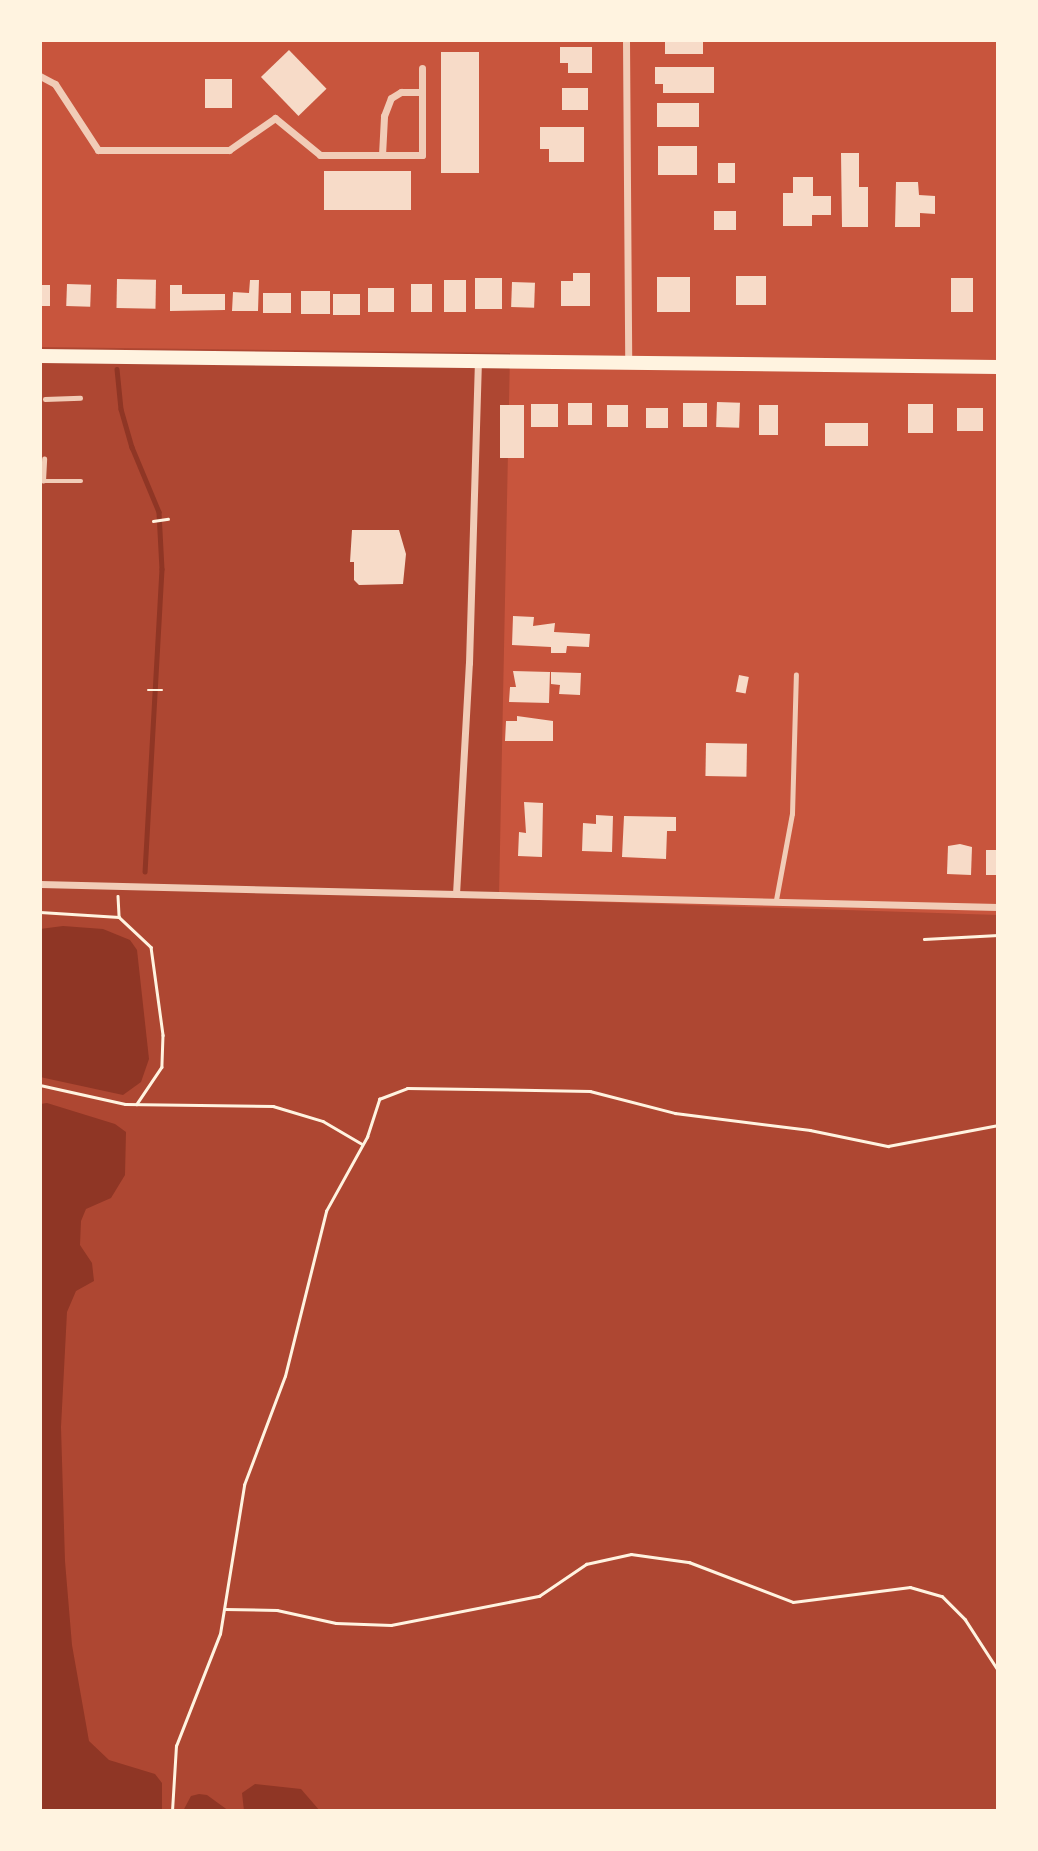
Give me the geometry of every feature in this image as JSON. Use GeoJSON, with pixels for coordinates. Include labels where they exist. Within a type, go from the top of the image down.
{"type":"FeatureCollection","features":[{"type":"Feature","properties":{"kind":"main road"},"geometry":{"type":"LineString","coordinates":[[40,356],[998,367]]}},
{"type":"Feature","properties":{"kind":"street"},"geometry":{"type":"LineString","coordinates":[[626,40],[628,362]]}},
{"type":"Feature","properties":{"kind":"street"},"geometry":{"type":"LineString","coordinates":[[40,76],[55,84],[98,150],[229,150],[275,118],[320,155],[422,155],[422,68]]}},
{"type":"Feature","properties":{"kind":"street"},"geometry":{"type":"LineString","coordinates":[[382,155],[384,116],[391,98],[401,92],[422,92]]}},
{"type":"Feature","properties":{"kind":"street"},"geometry":{"type":"LineString","coordinates":[[456,894],[469,663],[478,361]]}},
{"type":"Feature","properties":{"kind":"street"},"geometry":{"type":"LineString","coordinates":[[40,884],[998,907]]}},
{"type":"Feature","properties":{"kind":"lane"},"geometry":{"type":"LineString","coordinates":[[45,398],[80,398]]}},
{"type":"Feature","properties":{"kind":"lane"},"geometry":{"type":"LineString","coordinates":[[44,459],[42,481],[81,481]]}},
{"type":"Feature","properties":{"kind":"lane"},"geometry":{"type":"LineString","coordinates":[[776,900],[792,814],[796,675]]}},
{"type":"Feature","properties":{"kind":"path"},"geometry":{"type":"LineString","coordinates":[[153,521],[168,519]]}},
{"type":"Feature","properties":{"kind":"path"},"geometry":{"type":"LineString","coordinates":[[148,690],[162,690]]}},
{"type":"Feature","properties":{"kind":"path"},"geometry":{"type":"LineString","coordinates":[[118,887],[119,917]]}},
{"type":"Feature","properties":{"kind":"path"},"geometry":{"type":"LineString","coordinates":[[40,912],[119,917],[151,947],[163,1035],[162,1067],[137,1104]]}},
{"type":"Feature","properties":{"kind":"path"},"geometry":{"type":"LineString","coordinates":[[923,939],[998,935]]}},
{"type":"Feature","properties":{"kind":"path"},"geometry":{"type":"LineString","coordinates":[[40,1085],[137,1104],[273,1106],[323,1121],[363,1145]]}},
{"type":"Feature","properties":{"kind":"path"},"geometry":{"type":"LineString","coordinates":[[172,1811],[176,1746],[213,1658],[225,1609],[235,1518],[285,1376],[312,1256],[326,1211],[363,1145],[379,1099],[407,1088],[590,1091],[676,1113],[810,1130],[888,1146],[998,1125]]}},
{"type":"Feature","properties":{"kind":"path"},"geometry":{"type":"LineString","coordinates":[[225,1609],[277,1610],[336,1623],[391,1625],[539,1596],[586,1564],[631,1554],[689,1562],[793,1602],[910,1587],[942,1596],[965,1619],[998,1670]]}},
{"type":"Feature","properties":{"kind":"shaded area"},"geometry":{"type":"Polygon","coordinates":[[[40,347],[510,353],[499,897],[135,887],[998,915],[998,1811],[40,1811],[40,347]]]}},
{"type":"Feature","properties":{"kind":"shaded area"},"geometry":{"type":"Polygon","coordinates":[[[63,926],[103,929],[130,940],[137,950],[149,1059],[141,1082],[123,1095],[40,1077],[40,929],[63,926]]]}},
{"type":"Feature","properties":{"kind":"shaded area"},"geometry":{"type":"Polygon","coordinates":[[[47,1103],[115,1124],[126,1132],[125,1175],[111,1198],[86,1209],[81,1221],[80,1245],[92,1263],[94,1281],[76,1291],[67,1312],[61,1427],[65,1561],[72,1645],[89,1741],[109,1760],[155,1774],[162,1783],[162,1811],[40,1811],[40,1104],[47,1103]]]}},
{"type":"Feature","properties":{"kind":"shaded area"},"geometry":{"type":"Polygon","coordinates":[[[255,1784],[301,1789],[320,1811],[244,1811],[242,1793],[255,1784]]]}},
{"type":"Feature","properties":{"kind":"shaded area"},"geometry":{"type":"Polygon","coordinates":[[[207,1795],[229,1811],[183,1811],[191,1796],[207,1795]]]}},
{"type":"Feature","properties":{"kind":"building"},"geometry":{"type":"Polygon","coordinates":[[[665,40],[703,40],[703,54],[665,54],[665,40]]]}},
{"type":"Feature","properties":{"kind":"building"},"geometry":{"type":"Polygon","coordinates":[[[560,47],[592,47],[592,73],[568,73],[568,63],[560,63],[560,47]]]}},
{"type":"Feature","properties":{"kind":"building"},"geometry":{"type":"Polygon","coordinates":[[[289,50],[327,89],[298,116],[261,77],[289,50]]]}},
{"type":"Feature","properties":{"kind":"building"},"geometry":{"type":"Polygon","coordinates":[[[441,52],[479,52],[479,173],[441,173],[441,52]]]}},
{"type":"Feature","properties":{"kind":"building"},"geometry":{"type":"Polygon","coordinates":[[[655,67],[714,67],[714,93],[663,93],[663,84],[655,84],[655,67]]]}},
{"type":"Feature","properties":{"kind":"building"},"geometry":{"type":"Polygon","coordinates":[[[205,79],[232,79],[232,108],[205,108],[205,79]]]}},
{"type":"Feature","properties":{"kind":"building"},"geometry":{"type":"Polygon","coordinates":[[[562,88],[588,88],[588,110],[562,110],[562,88]]]}},
{"type":"Feature","properties":{"kind":"building"},"geometry":{"type":"Polygon","coordinates":[[[657,103],[699,103],[699,127],[657,127],[657,103]]]}},
{"type":"Feature","properties":{"kind":"building"},"geometry":{"type":"Polygon","coordinates":[[[540,127],[584,127],[584,162],[549,162],[549,149],[540,149],[540,127]]]}},
{"type":"Feature","properties":{"kind":"building"},"geometry":{"type":"Polygon","coordinates":[[[658,146],[697,146],[697,175],[658,175],[658,146]]]}},
{"type":"Feature","properties":{"kind":"building"},"geometry":{"type":"Polygon","coordinates":[[[841,153],[859,153],[859,187],[868,187],[868,227],[842,227],[841,153]]]}},
{"type":"Feature","properties":{"kind":"building"},"geometry":{"type":"Polygon","coordinates":[[[718,163],[735,163],[735,183],[718,183],[718,163]]]}},
{"type":"Feature","properties":{"kind":"building"},"geometry":{"type":"Polygon","coordinates":[[[324,171],[411,171],[411,210],[324,210],[324,171]]]}},
{"type":"Feature","properties":{"kind":"building"},"geometry":{"type":"Polygon","coordinates":[[[793,177],[813,177],[813,196],[831,196],[831,215],[812,215],[812,226],[783,226],[783,193],[793,193],[793,177]]]}},
{"type":"Feature","properties":{"kind":"building"},"geometry":{"type":"Polygon","coordinates":[[[896,182],[918,182],[919,195],[935,196],[935,214],[920,213],[920,227],[895,227],[896,182]]]}},
{"type":"Feature","properties":{"kind":"building"},"geometry":{"type":"Polygon","coordinates":[[[714,211],[736,211],[736,230],[714,230],[714,211]]]}},
{"type":"Feature","properties":{"kind":"building"},"geometry":{"type":"Polygon","coordinates":[[[573,273],[590,273],[590,306],[561,306],[561,281],[573,281],[573,273]]]}},
{"type":"Feature","properties":{"kind":"building"},"geometry":{"type":"Polygon","coordinates":[[[736,276],[766,276],[766,305],[736,305],[736,276]]]}},
{"type":"Feature","properties":{"kind":"building"},"geometry":{"type":"Polygon","coordinates":[[[657,277],[690,277],[690,312],[657,312],[657,277]]]}},
{"type":"Feature","properties":{"kind":"building"},"geometry":{"type":"Polygon","coordinates":[[[475,278],[502,278],[502,309],[475,309],[475,278]]]}},
{"type":"Feature","properties":{"kind":"building"},"geometry":{"type":"Polygon","coordinates":[[[951,278],[973,278],[973,312],[951,312],[951,278]]]}},
{"type":"Feature","properties":{"kind":"building"},"geometry":{"type":"Polygon","coordinates":[[[117,279],[156,280],[155,309],[116,308],[117,279]]]}},
{"type":"Feature","properties":{"kind":"building"},"geometry":{"type":"Polygon","coordinates":[[[250,280],[259,280],[258,311],[232,311],[233,292],[249,293],[250,280]]]}},
{"type":"Feature","properties":{"kind":"building"},"geometry":{"type":"Polygon","coordinates":[[[444,280],[466,280],[466,312],[444,312],[444,280]]]}},
{"type":"Feature","properties":{"kind":"building"},"geometry":{"type":"Polygon","coordinates":[[[512,282],[535,283],[534,308],[511,307],[512,282]]]}},
{"type":"Feature","properties":{"kind":"building"},"geometry":{"type":"Polygon","coordinates":[[[67,284],[91,285],[90,307],[66,306],[67,284]]]}},
{"type":"Feature","properties":{"kind":"building"},"geometry":{"type":"Polygon","coordinates":[[[411,284],[432,284],[432,312],[411,312],[411,284]]]}},
{"type":"Feature","properties":{"kind":"building"},"geometry":{"type":"Polygon","coordinates":[[[40,285],[50,285],[50,306],[40,306],[40,285]]]}},
{"type":"Feature","properties":{"kind":"building"},"geometry":{"type":"Polygon","coordinates":[[[170,285],[182,285],[182,294],[225,294],[225,310],[170,311],[170,285]]]}},
{"type":"Feature","properties":{"kind":"building"},"geometry":{"type":"Polygon","coordinates":[[[368,288],[394,288],[394,312],[368,312],[368,288]]]}},
{"type":"Feature","properties":{"kind":"building"},"geometry":{"type":"Polygon","coordinates":[[[301,291],[330,291],[330,314],[301,314],[301,291]]]}},
{"type":"Feature","properties":{"kind":"building"},"geometry":{"type":"Polygon","coordinates":[[[263,293],[291,293],[291,313],[263,313],[263,293]]]}},
{"type":"Feature","properties":{"kind":"building"},"geometry":{"type":"Polygon","coordinates":[[[333,294],[360,294],[360,315],[333,315],[333,294]]]}},
{"type":"Feature","properties":{"kind":"building"},"geometry":{"type":"Polygon","coordinates":[[[717,402],[740,403],[739,428],[716,427],[717,402]]]}},
{"type":"Feature","properties":{"kind":"building"},"geometry":{"type":"Polygon","coordinates":[[[568,403],[592,403],[592,425],[568,425],[568,403]]]}},
{"type":"Feature","properties":{"kind":"building"},"geometry":{"type":"Polygon","coordinates":[[[683,403],[707,403],[707,427],[683,427],[683,403]]]}},
{"type":"Feature","properties":{"kind":"building"},"geometry":{"type":"Polygon","coordinates":[[[531,404],[558,404],[558,427],[531,427],[531,404]]]}},
{"type":"Feature","properties":{"kind":"building"},"geometry":{"type":"Polygon","coordinates":[[[908,404],[933,404],[933,433],[908,433],[908,404]]]}},
{"type":"Feature","properties":{"kind":"building"},"geometry":{"type":"Polygon","coordinates":[[[500,405],[524,405],[524,458],[500,458],[500,405]]]}},
{"type":"Feature","properties":{"kind":"building"},"geometry":{"type":"Polygon","coordinates":[[[607,405],[628,405],[628,427],[607,427],[607,405]]]}},
{"type":"Feature","properties":{"kind":"building"},"geometry":{"type":"Polygon","coordinates":[[[759,405],[778,405],[778,435],[759,435],[759,405]]]}},
{"type":"Feature","properties":{"kind":"building"},"geometry":{"type":"Polygon","coordinates":[[[646,408],[668,408],[668,428],[646,428],[646,408]]]}},
{"type":"Feature","properties":{"kind":"building"},"geometry":{"type":"Polygon","coordinates":[[[957,408],[983,408],[983,431],[957,431],[957,408]]]}},
{"type":"Feature","properties":{"kind":"building"},"geometry":{"type":"Polygon","coordinates":[[[825,423],[868,423],[868,446],[825,446],[825,423]]]}},
{"type":"Feature","properties":{"kind":"building"},"geometry":{"type":"Polygon","coordinates":[[[352,530],[399,530],[406,554],[403,584],[359,585],[354,580],[354,562],[350,562],[352,530]]]}},
{"type":"Feature","properties":{"kind":"building"},"geometry":{"type":"Polygon","coordinates":[[[513,616],[534,617],[533,626],[555,623],[554,632],[590,634],[589,647],[567,646],[566,653],[551,653],[551,647],[512,645],[513,616]]]}},
{"type":"Feature","properties":{"kind":"building"},"geometry":{"type":"Polygon","coordinates":[[[513,671],[550,672],[549,703],[509,702],[510,687],[516,687],[513,671]]]}},
{"type":"Feature","properties":{"kind":"building"},"geometry":{"type":"Polygon","coordinates":[[[551,672],[581,673],[580,695],[559,694],[560,685],[551,684],[551,672]]]}},
{"type":"Feature","properties":{"kind":"building"},"geometry":{"type":"Polygon","coordinates":[[[739,675],[749,677],[746,694],[736,692],[739,675]]]}},
{"type":"Feature","properties":{"kind":"building"},"geometry":{"type":"Polygon","coordinates":[[[517,716],[553,721],[553,741],[505,741],[506,721],[517,721],[517,716]]]}},
{"type":"Feature","properties":{"kind":"building"},"geometry":{"type":"Polygon","coordinates":[[[706,743],[747,744],[746,777],[705,776],[706,743]]]}},
{"type":"Feature","properties":{"kind":"building"},"geometry":{"type":"Polygon","coordinates":[[[524,802],[543,803],[542,857],[518,856],[519,832],[526,833],[524,802]]]}},
{"type":"Feature","properties":{"kind":"building"},"geometry":{"type":"Polygon","coordinates":[[[596,815],[613,816],[612,852],[582,851],[583,823],[596,824],[596,815]]]}},
{"type":"Feature","properties":{"kind":"building"},"geometry":{"type":"Polygon","coordinates":[[[624,816],[676,817],[676,831],[667,831],[666,859],[622,857],[624,816]]]}},
{"type":"Feature","properties":{"kind":"building"},"geometry":{"type":"Polygon","coordinates":[[[960,844],[972,847],[971,875],[947,874],[948,846],[960,844]]]}},
{"type":"Feature","properties":{"kind":"building"},"geometry":{"type":"Polygon","coordinates":[[[986,850],[998,850],[998,875],[986,875],[986,850]]]}},
{"type":"Feature","properties":{"kind":"waterway"},"geometry":{"type":"LineString","coordinates":[[117,369],[121,409],[132,447],[159,512],[162,569],[145,872]]}}]}
